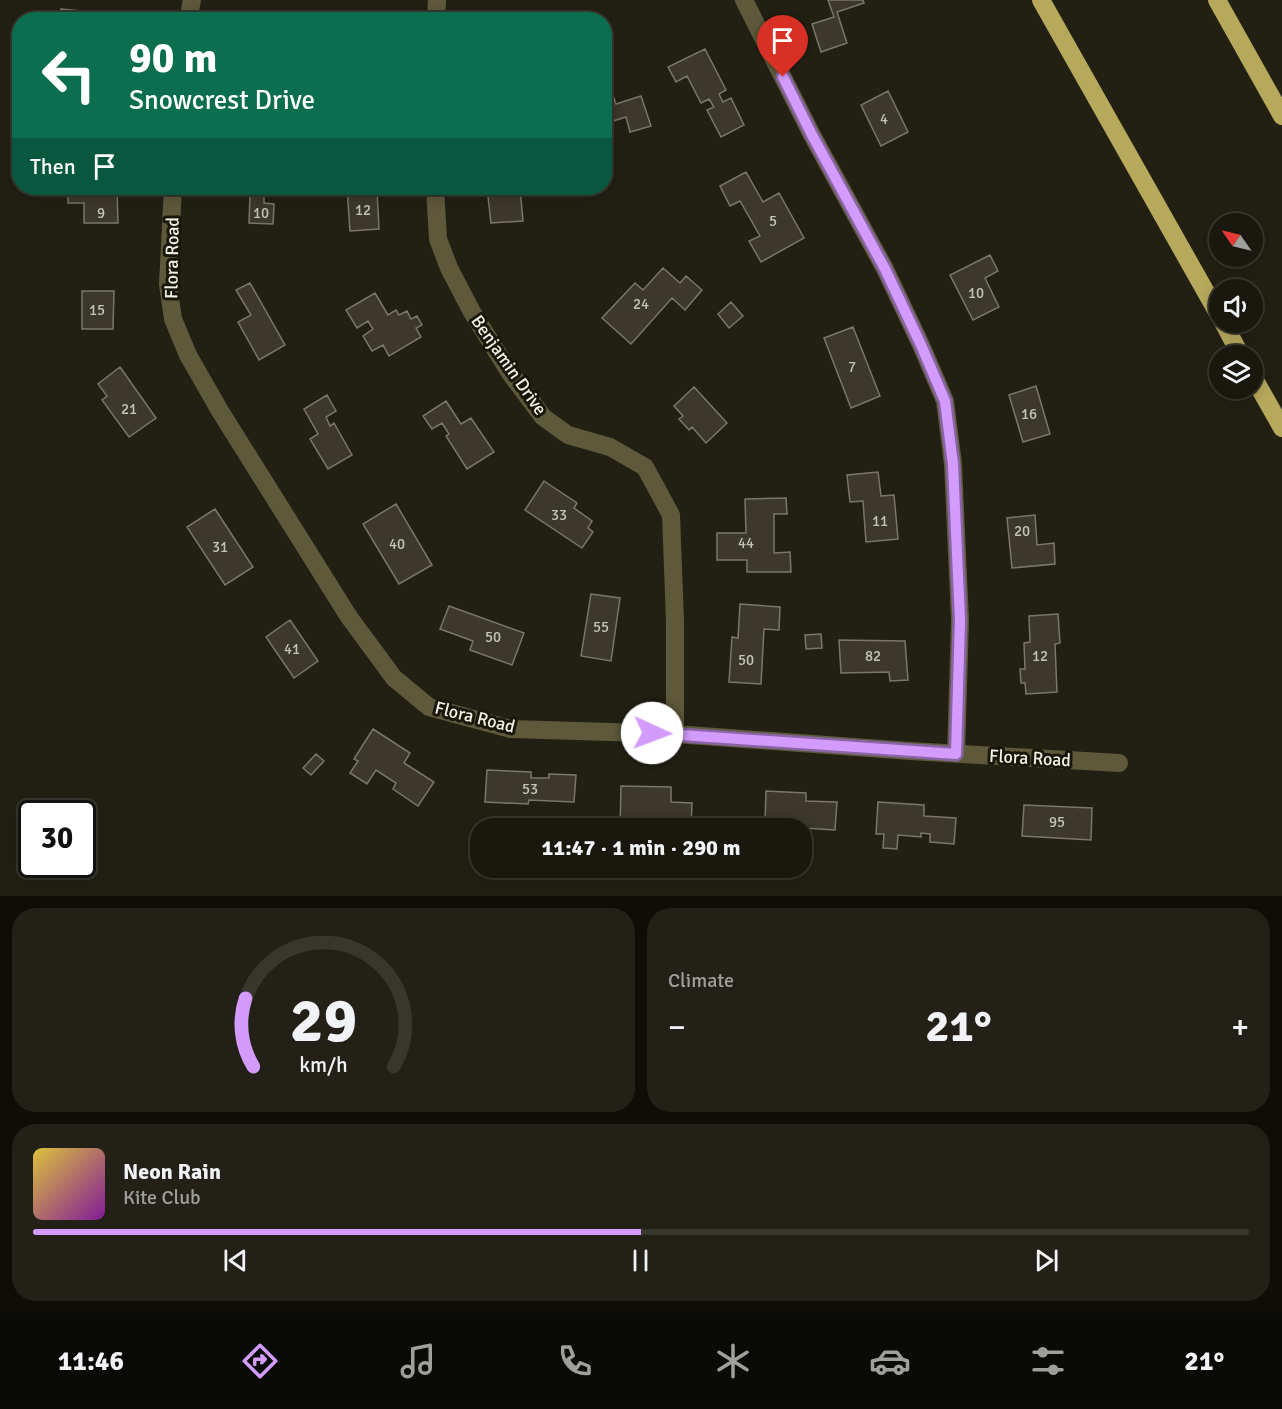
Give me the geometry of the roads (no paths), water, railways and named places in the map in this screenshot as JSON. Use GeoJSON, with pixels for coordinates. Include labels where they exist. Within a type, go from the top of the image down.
{"type":"FeatureCollection","features":[{"type":"Feature","properties":{"kind":"highway"},"geometry":{"type":"LineString","coordinates":[[1041,0],[1209,298]]}},
{"type":"Feature","properties":{"kind":"highway"},"geometry":{"type":"LineString","coordinates":[[1216,0],[1282,116]]}},
{"type":"Feature","properties":{"kind":"highway"},"geometry":{"type":"LineString","coordinates":[[1263,394],[1282,428]]}},
{"type":"Feature","properties":{"kind":"street"},"geometry":{"type":"LineString","coordinates":[[744,0],[812,135],[885,269],[945,401],[953,464],[960,620],[956,754]]}},
{"type":"Feature","properties":{"kind":"street","name":"Flora Road"},"geometry":{"type":"LineString","coordinates":[[173,195],[168,284],[172,319],[188,355],[220,411],[349,617],[394,678],[429,707],[512,729],[675,734],[1119,763]]}},
{"type":"Feature","properties":{"kind":"street","name":"Benjamin Drive"},"geometry":{"type":"LineString","coordinates":[[435,195],[438,239],[449,268],[472,312],[510,373],[543,417],[568,435],[610,447],[645,467],[671,515],[675,620],[675,734]]}}]}
